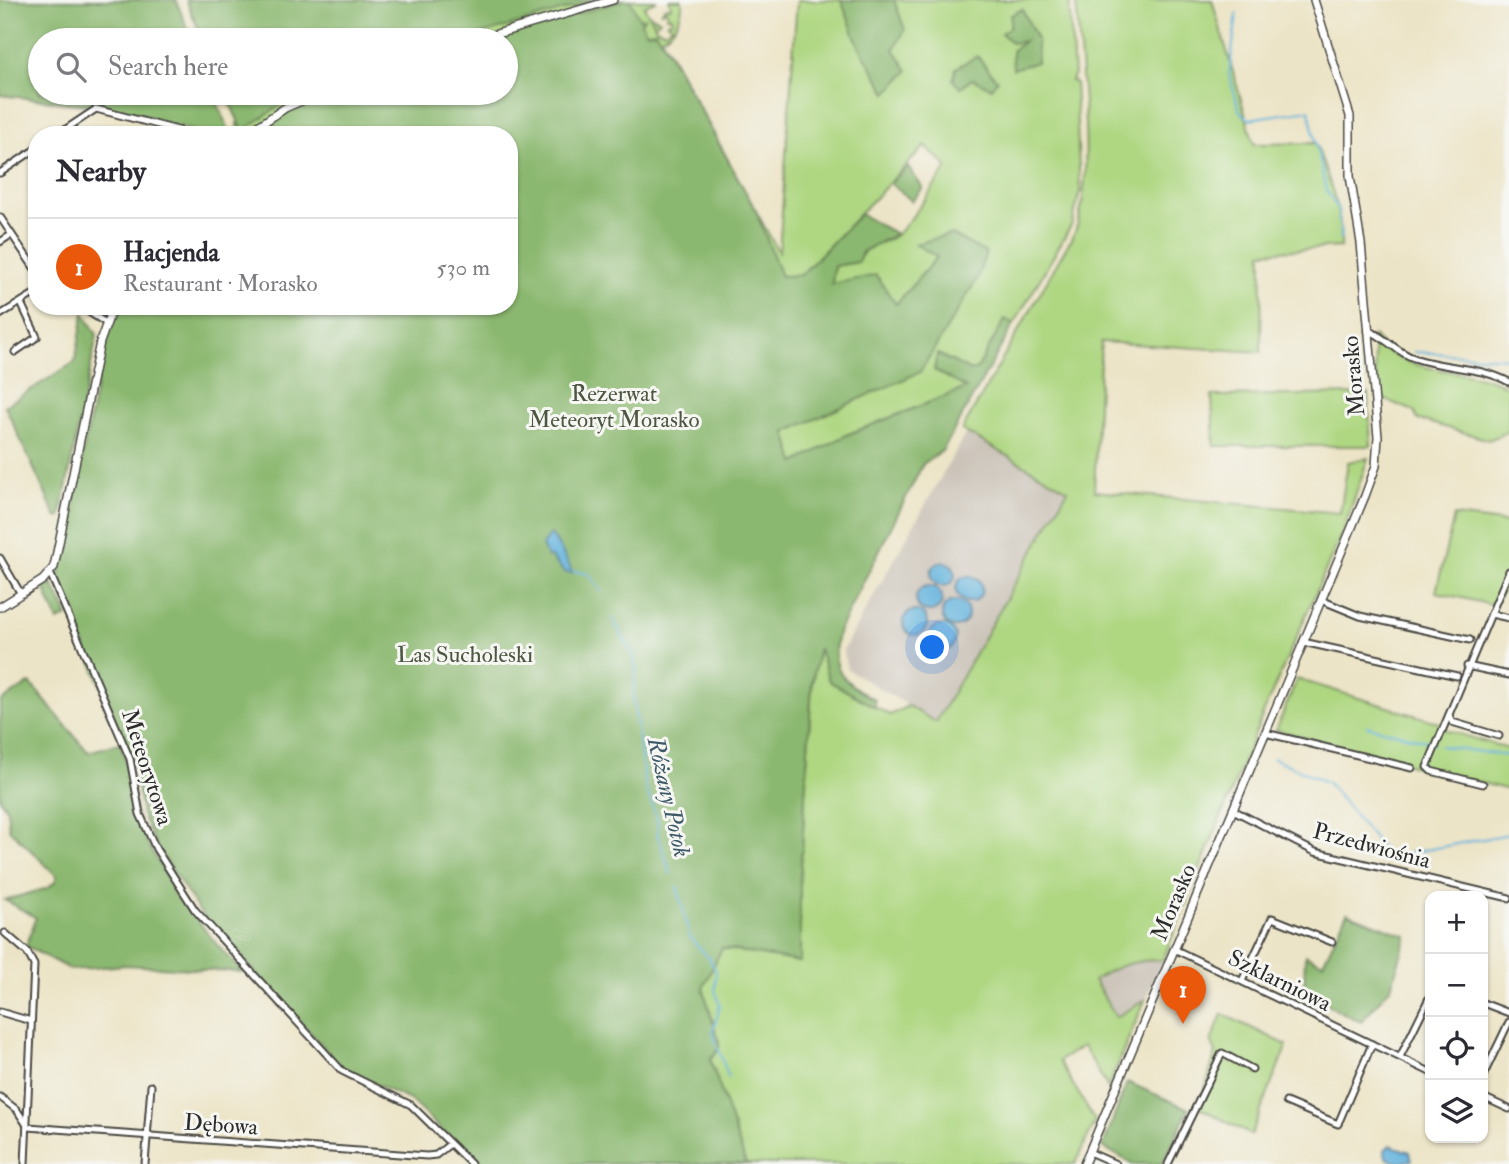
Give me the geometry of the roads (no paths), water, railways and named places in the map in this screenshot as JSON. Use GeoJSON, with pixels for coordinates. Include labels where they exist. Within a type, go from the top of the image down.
{"type":"FeatureCollection","features":[{"type":"Feature","properties":{"kind":"street"},"geometry":{"type":"LineString","coordinates":[[517,28],[614,0]]}},
{"type":"Feature","properties":{"kind":"street","name":"Morasko"},"geometry":{"type":"LineString","coordinates":[[1084,1164],[1377,461],[1378,438],[1361,243],[1350,176],[1350,116],[1314,0]]}},
{"type":"Feature","properties":{"kind":"street"},"geometry":{"type":"LineString","coordinates":[[258,126],[292,105]]}},
{"type":"Feature","properties":{"kind":"street"},"geometry":{"type":"LineString","coordinates":[[70,126],[96,109],[162,126]]}},
{"type":"Feature","properties":{"kind":"street"},"geometry":{"type":"LineString","coordinates":[[0,173],[28,154]]}},
{"type":"Feature","properties":{"kind":"street"},"geometry":{"type":"LineString","coordinates":[[0,217],[28,259]]}},
{"type":"Feature","properties":{"kind":"street"},"geometry":{"type":"LineString","coordinates":[[0,242],[11,235]]}},
{"type":"Feature","properties":{"kind":"street"},"geometry":{"type":"LineString","coordinates":[[0,315],[28,298]]}},
{"type":"Feature","properties":{"kind":"street"},"geometry":{"type":"LineString","coordinates":[[16,352],[37,337],[21,303]]}},
{"type":"Feature","properties":{"kind":"street"},"geometry":{"type":"LineString","coordinates":[[93,315],[106,323]]}},
{"type":"Feature","properties":{"kind":"street"},"geometry":{"type":"LineString","coordinates":[[0,607],[50,573],[57,556],[109,315]]}},
{"type":"Feature","properties":{"kind":"street"},"geometry":{"type":"LineString","coordinates":[[1368,331],[1377,333],[1397,352],[1415,359],[1483,372],[1509,382]]}},
{"type":"Feature","properties":{"kind":"street"},"geometry":{"type":"LineString","coordinates":[[0,558],[21,594]]}},
{"type":"Feature","properties":{"kind":"street"},"geometry":{"type":"LineString","coordinates":[[1483,784],[1428,769],[1467,667],[1509,571]]}},
{"type":"Feature","properties":{"kind":"street","name":"Meteorytowa"},"geometry":{"type":"LineString","coordinates":[[50,573],[130,759],[140,814],[156,849],[195,910],[342,1071],[411,1105],[471,1164]]}},
{"type":"Feature","properties":{"kind":"street"},"geometry":{"type":"LineString","coordinates":[[1321,600],[1360,616],[1470,640]]}},
{"type":"Feature","properties":{"kind":"street"},"geometry":{"type":"LineString","coordinates":[[1491,614],[1509,618]]}},
{"type":"Feature","properties":{"kind":"street"},"geometry":{"type":"LineString","coordinates":[[1303,642],[1457,676]]}},
{"type":"Feature","properties":{"kind":"street"},"geometry":{"type":"LineString","coordinates":[[1467,667],[1509,675]]}},
{"type":"Feature","properties":{"kind":"street"},"geometry":{"type":"LineString","coordinates":[[1449,715],[1452,722],[1499,736]]}},
{"type":"Feature","properties":{"kind":"street"},"geometry":{"type":"LineString","coordinates":[[1265,733],[1412,768]]}},
{"type":"Feature","properties":{"kind":"street","name":"Przedwiośnia"},"geometry":{"type":"LineString","coordinates":[[1233,810],[1315,852],[1509,898]]}},
{"type":"Feature","properties":{"kind":"street"},"geometry":{"type":"LineString","coordinates":[[1242,981],[1272,918],[1332,942]]}},
{"type":"Feature","properties":{"kind":"street"},"geometry":{"type":"LineString","coordinates":[[5,933],[33,960],[25,1164]]}},
{"type":"Feature","properties":{"kind":"street","name":"Szklarniowa"},"geometry":{"type":"LineString","coordinates":[[1174,949],[1425,1069]]}},
{"type":"Feature","properties":{"kind":"street"},"geometry":{"type":"LineString","coordinates":[[1488,1005],[1509,1013]]}},
{"type":"Feature","properties":{"kind":"street"},"geometry":{"type":"LineString","coordinates":[[1401,1057],[1425,1007]]}},
{"type":"Feature","properties":{"kind":"street"},"geometry":{"type":"LineString","coordinates":[[0,1012],[31,1021]]}},
{"type":"Feature","properties":{"kind":"street"},"geometry":{"type":"LineString","coordinates":[[1488,1066],[1509,1022]]}},
{"type":"Feature","properties":{"kind":"street"},"geometry":{"type":"LineString","coordinates":[[1286,1102],[1338,1124],[1372,1044]]}},
{"type":"Feature","properties":{"kind":"street"},"geometry":{"type":"LineString","coordinates":[[1168,1164],[1222,1054],[1252,1069]]}},
{"type":"Feature","properties":{"kind":"street"},"geometry":{"type":"LineString","coordinates":[[145,1164],[150,1086]]}},
{"type":"Feature","properties":{"kind":"street"},"geometry":{"type":"LineString","coordinates":[[0,1097],[17,1110],[28,1127]]}},
{"type":"Feature","properties":{"kind":"street"},"geometry":{"type":"LineString","coordinates":[[1488,1099],[1509,1109]]}},
{"type":"Feature","properties":{"kind":"street","name":"Dębowa"},"geometry":{"type":"LineString","coordinates":[[28,1127],[427,1156],[436,1155],[450,1144]]}},
{"type":"Feature","properties":{"kind":"street"},"geometry":{"type":"LineString","coordinates":[[1089,1152],[1116,1164]]}},
{"type":"Feature","properties":{"kind":"water"},"geometry":{"type":"Polygon","coordinates":[[[550,534],[572,573],[564,572],[551,557],[547,557],[542,545],[550,534]]]}},
{"type":"Feature","properties":{"kind":"water"},"geometry":{"type":"Polygon","coordinates":[[[938,562],[948,562],[955,569],[955,579],[948,586],[938,586],[931,579],[931,569],[938,562]]]}},
{"type":"Feature","properties":{"kind":"water"},"geometry":{"type":"Polygon","coordinates":[[[969,576],[978,580],[982,589],[978,598],[969,602],[960,598],[956,589],[960,580],[969,576]]]}},
{"type":"Feature","properties":{"kind":"water"},"geometry":{"type":"Polygon","coordinates":[[[929,586],[938,590],[942,599],[938,608],[929,612],[920,608],[916,599],[920,590],[929,586]]]}},
{"type":"Feature","properties":{"kind":"water"},"geometry":{"type":"Polygon","coordinates":[[[955,601],[964,605],[968,614],[964,623],[955,627],[946,623],[942,614],[946,605],[955,601]]]}},
{"type":"Feature","properties":{"kind":"water"},"geometry":{"type":"Polygon","coordinates":[[[915,611],[924,614],[927,623],[924,632],[915,635],[906,632],[903,623],[906,614],[915,611]]]}},
{"type":"Feature","properties":{"kind":"water"},"geometry":{"type":"Polygon","coordinates":[[[942,625],[951,629],[955,638],[951,647],[942,651],[933,647],[929,638],[933,629],[942,625]]]}},
{"type":"Feature","properties":{"kind":"water"},"geometry":{"type":"Polygon","coordinates":[[[1390,1145],[1410,1152],[1412,1160],[1399,1163],[1387,1159],[1384,1151],[1390,1145]]]}},
{"type":"Feature","properties":{"kind":"waterway"},"geometry":{"type":"LineString","coordinates":[[1237,13],[1229,75],[1240,112],[1249,119],[1309,110],[1326,190],[1338,209],[1341,239]]}},
{"type":"Feature","properties":{"kind":"waterway"},"geometry":{"type":"LineString","coordinates":[[1414,352],[1509,358]]}},
{"type":"Feature","properties":{"kind":"waterway","name":"Różany Potok"},"geometry":{"type":"LineString","coordinates":[[573,571],[589,574],[601,591]]}},
{"type":"Feature","properties":{"kind":"waterway","name":"Różany Potok"},"geometry":{"type":"LineString","coordinates":[[612,618],[634,656],[636,670],[633,696],[645,786],[657,818],[658,837],[671,874]]}},
{"type":"Feature","properties":{"kind":"waterway"},"geometry":{"type":"LineString","coordinates":[[1367,726],[1434,743]]}},
{"type":"Feature","properties":{"kind":"waterway"},"geometry":{"type":"LineString","coordinates":[[1440,746],[1509,756]]}},
{"type":"Feature","properties":{"kind":"waterway"},"geometry":{"type":"LineString","coordinates":[[1273,758],[1328,783],[1389,857],[1509,834]]}},
{"type":"Feature","properties":{"kind":"waterway","name":"Różany Potok"},"geometry":{"type":"LineString","coordinates":[[677,886],[690,938],[710,959],[716,972],[715,990],[720,1005],[713,1031],[716,1043]]}},
{"type":"Feature","properties":{"kind":"waterway","name":"Różany Potok"},"geometry":{"type":"LineString","coordinates":[[718,1048],[729,1078]]}},
{"type":"Feature","properties":{"kind":"place","name":"Hacjenda"},"geometry":{"type":"Point","coordinates":[1183,1024]}},
{"type":"Feature","properties":{"kind":"park label","name":"Rezerwat Meteoryt Morasko"},"geometry":{"type":"Point","coordinates":[614,406]}},
{"type":"Feature","properties":{"kind":"park label","name":"Las Sucholeski"},"geometry":{"type":"Point","coordinates":[465,654]}}]}
